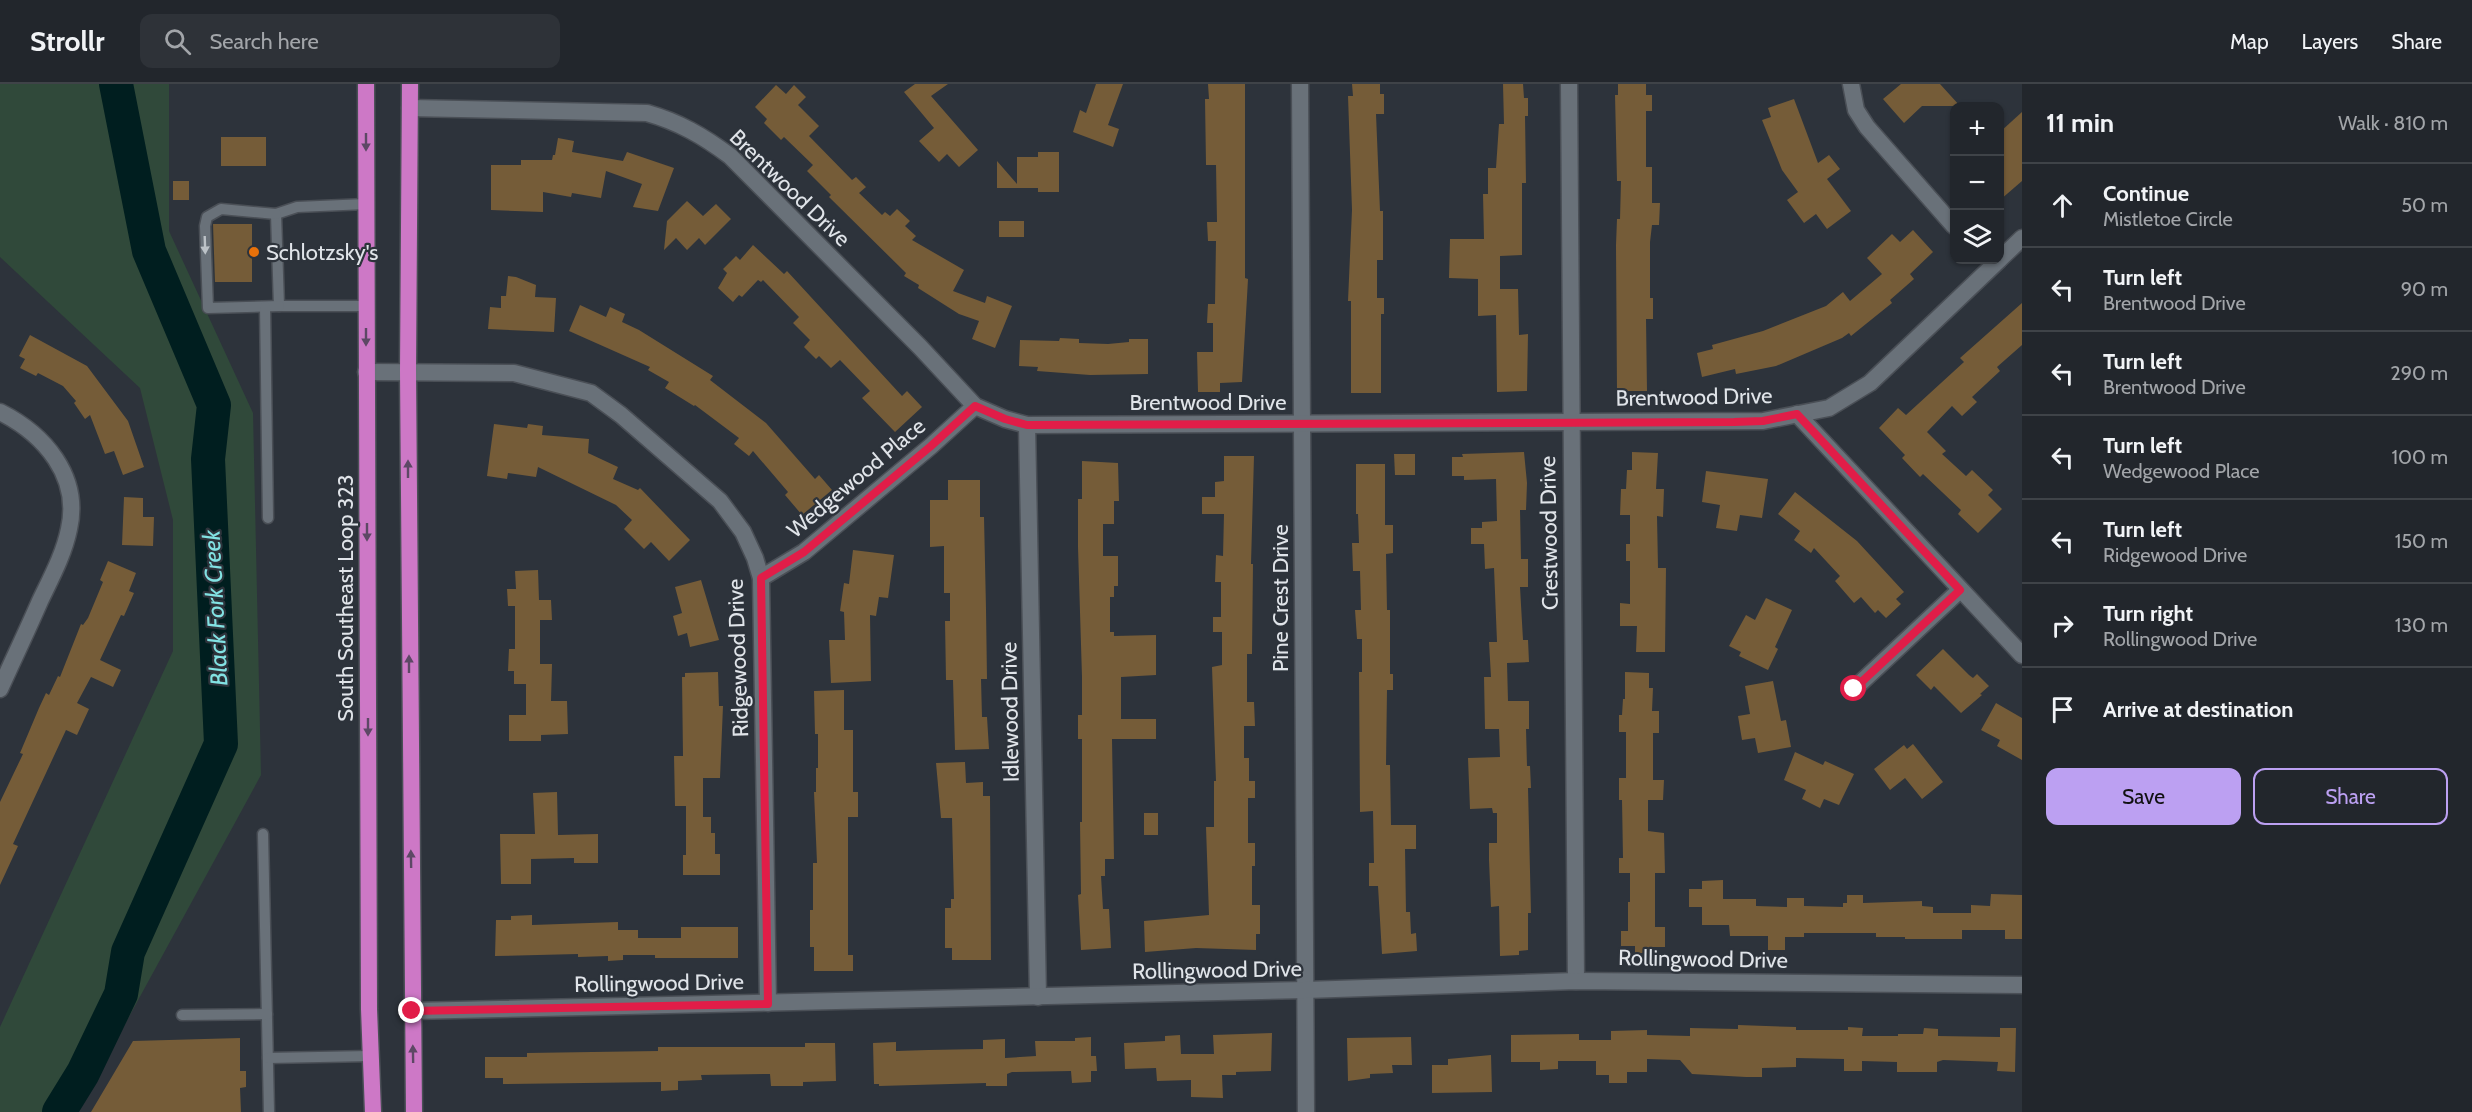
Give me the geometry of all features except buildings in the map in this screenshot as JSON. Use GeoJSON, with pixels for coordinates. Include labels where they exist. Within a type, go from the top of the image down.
{"type":"FeatureCollection","features":[{"type":"Feature","properties":{"kind":"highway","name":"South Southeast Loop 323"},"geometry":{"type":"LineString","coordinates":[[366,84],[370,1056],[373,1112]]}},
{"type":"Feature","properties":{"kind":"highway"},"geometry":{"type":"LineString","coordinates":[[410,84],[408,371],[414,1112]]}},
{"type":"Feature","properties":{"kind":"street","name":"Pine Crest Drive"},"geometry":{"type":"LineString","coordinates":[[1300,84],[1306,1112]]}},
{"type":"Feature","properties":{"kind":"street","name":"Crestwood Drive"},"geometry":{"type":"LineString","coordinates":[[1569,84],[1576,981]]}},
{"type":"Feature","properties":{"kind":"street"},"geometry":{"type":"LineString","coordinates":[[1851,84],[1856,110],[1867,127],[1950,221]]}},
{"type":"Feature","properties":{"kind":"street","name":"Brentwood Drive"},"geometry":{"type":"LineString","coordinates":[[410,108],[646,113],[672,120],[700,134],[730,156],[975,406],[1005,419],[1027,425],[1763,421],[1797,414],[2022,655]]}},
{"type":"Feature","properties":{"kind":"street"},"geometry":{"type":"LineString","coordinates":[[2004,252],[2022,238]]}},
{"type":"Feature","properties":{"kind":"street"},"geometry":{"type":"LineString","coordinates":[[1797,414],[1829,408],[1870,383],[1990,264]]}},
{"type":"Feature","properties":{"kind":"street","name":"Ridgewood Drive"},"geometry":{"type":"LineString","coordinates":[[366,372],[514,372],[591,393],[621,415],[720,501],[743,532],[761,578],[768,1004]]}},
{"type":"Feature","properties":{"kind":"street","name":"Wedgewood Place"},"geometry":{"type":"LineString","coordinates":[[761,578],[804,552],[931,446],[975,406]]}},
{"type":"Feature","properties":{"kind":"street"},"geometry":{"type":"LineString","coordinates":[[0,412],[33,432],[52,451],[64,475],[70,500],[70,527],[62,554],[0,689]]}},
{"type":"Feature","properties":{"kind":"street","name":"Idlewood Drive"},"geometry":{"type":"LineString","coordinates":[[1027,425],[1038,997]]}},
{"type":"Feature","properties":{"kind":"street"},"geometry":{"type":"LineString","coordinates":[[1854,689],[1960,590]]}},
{"type":"Feature","properties":{"kind":"street","name":"Rollingwood Drive"},"geometry":{"type":"LineString","coordinates":[[412,1011],[768,1004],[1576,981],[2022,985]]}},
{"type":"Feature","properties":{"kind":"lane"},"geometry":{"type":"LineString","coordinates":[[366,204],[297,207],[276,214],[221,209],[207,217],[205,226],[208,308],[366,306]]}},
{"type":"Feature","properties":{"kind":"lane"},"geometry":{"type":"LineString","coordinates":[[276,214],[279,306]]}},
{"type":"Feature","properties":{"kind":"lane"},"geometry":{"type":"LineString","coordinates":[[265,307],[268,518]]}},
{"type":"Feature","properties":{"kind":"lane"},"geometry":{"type":"LineString","coordinates":[[263,834],[269,1112]]}},
{"type":"Feature","properties":{"kind":"lane"},"geometry":{"type":"LineString","coordinates":[[182,1015],[267,1014]]}},
{"type":"Feature","properties":{"kind":"lane"},"geometry":{"type":"LineString","coordinates":[[268,1058],[370,1056]]}},
{"type":"Feature","properties":{"kind":"green space"},"geometry":{"type":"Polygon","coordinates":[[[0,84],[169,84],[169,231],[253,413],[261,775],[77,1112],[0,1112],[0,1027],[173,651],[173,520],[140,388],[0,257],[0,84]]]}},
{"type":"Feature","properties":{"kind":"waterway","name":"Black Fork Creek"},"geometry":{"type":"LineString","coordinates":[[59,1112],[83,1073],[121,994],[128,952],[221,744],[208,459],[214,405],[149,251],[116,84]]}},
{"type":"Feature","properties":{"kind":"place","name":"Schlotzsky's"},"geometry":{"type":"Point","coordinates":[254,252]}},
{"type":"Feature","properties":{"kind":"route"},"geometry":{"type":"LineString","coordinates":[[412,1011],[768,1004],[761,578],[804,552],[931,446],[975,406],[1005,419],[1027,425],[1734,422],[1763,421],[1797,414],[1960,590],[1854,689]]}}]}
